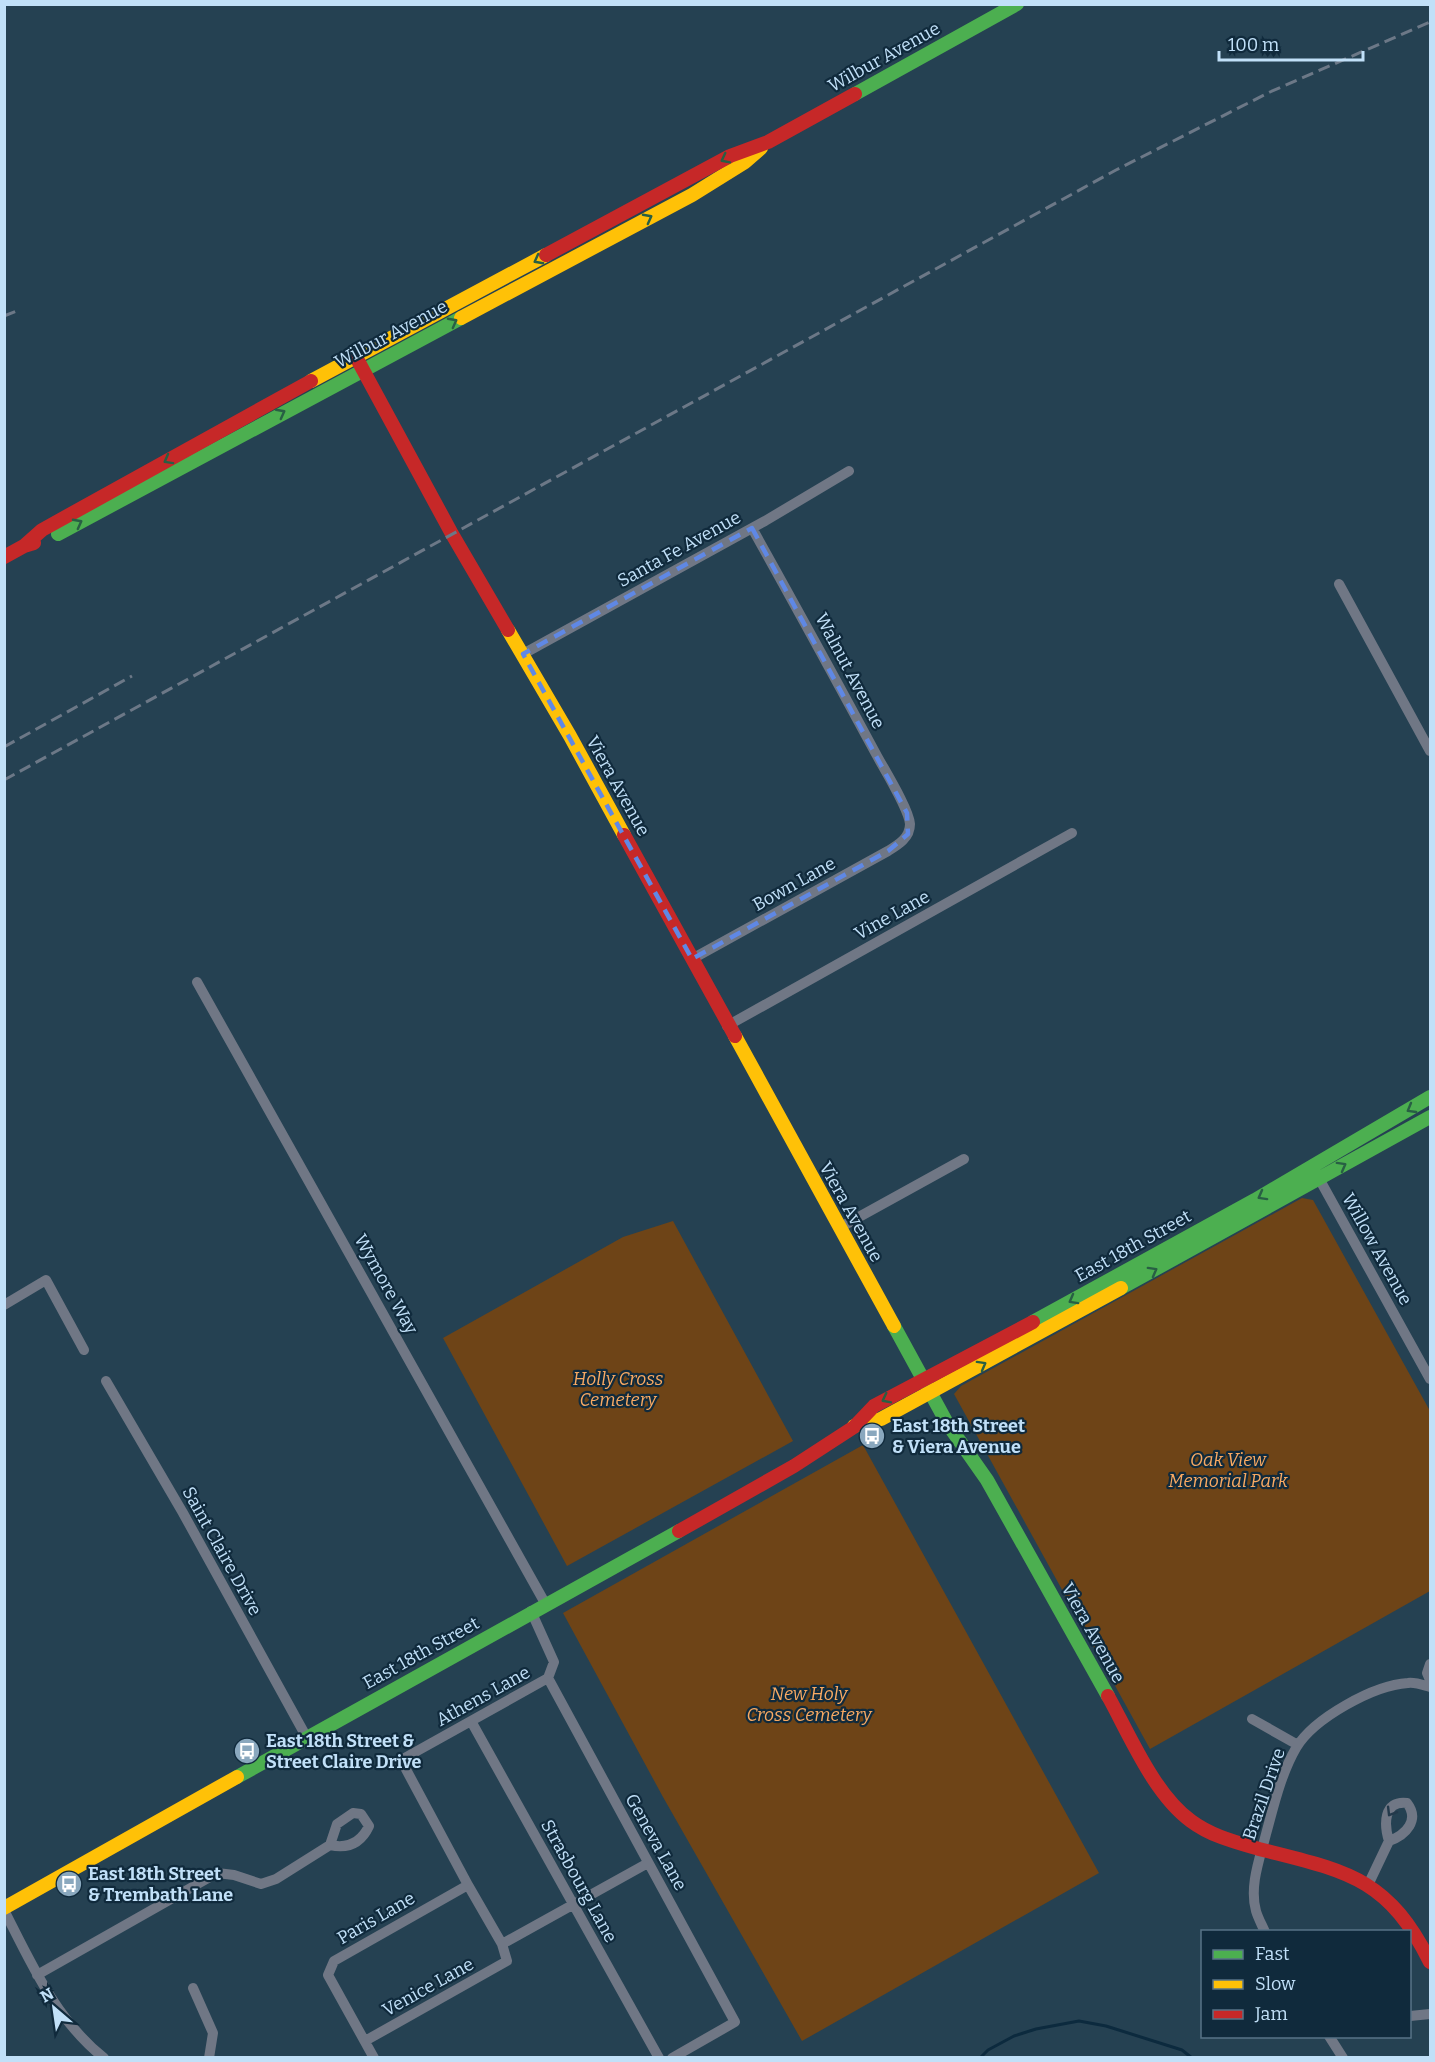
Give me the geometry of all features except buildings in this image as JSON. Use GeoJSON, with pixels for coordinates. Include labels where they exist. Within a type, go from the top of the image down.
{"type":"FeatureCollection","features":[{"type":"Feature","properties":{"kind":"main road","name":"Wilbur Avenue"},"geometry":{"type":"LineString","coordinates":[[24,546],[42,530],[356,357],[730,156],[768,142],[1017,4]]}},
{"type":"Feature","properties":{"kind":"main road","name":"Wilbur Avenue"},"geometry":{"type":"LineString","coordinates":[[4,557],[24,546],[47,539],[596,246],[710,184],[746,162],[768,142]]}},
{"type":"Feature","properties":{"kind":"main road"},"geometry":{"type":"LineString","coordinates":[[590,232],[596,246]]}},
{"type":"Feature","properties":{"kind":"main road","name":"Viera Avenue"},"geometry":{"type":"LineString","coordinates":[[356,357],[452,534],[523,654],[947,1423],[987,1480],[1151,1773],[1169,1798],[1192,1822],[1226,1839],[1335,1870],[1368,1885],[1397,1910],[1419,1938],[1431,1962]]}},
{"type":"Feature","properties":{"kind":"main road","name":"East 18th Street"},"geometry":{"type":"LineString","coordinates":[[854,1426],[881,1419],[931,1393],[1316,1173],[1431,1097]]}},
{"type":"Feature","properties":{"kind":"main road","name":"East 18th Street"},"geometry":{"type":"LineString","coordinates":[[4,1909],[545,1603],[794,1466],[854,1426],[874,1406],[1316,1173],[1431,1117]]}},
{"type":"Feature","properties":{"kind":"street","name":"Santa Fe Avenue"},"geometry":{"type":"LineString","coordinates":[[523,654],[752,528],[849,471]]}},
{"type":"Feature","properties":{"kind":"street","name":"Walnut Avenue"},"geometry":{"type":"LineString","coordinates":[[752,528],[907,813],[910,824],[908,834]]}},
{"type":"Feature","properties":{"kind":"street"},"geometry":{"type":"LineString","coordinates":[[1339,584],[1431,751]]}},
{"type":"Feature","properties":{"kind":"street","name":"Vine Lane"},"geometry":{"type":"LineString","coordinates":[[727,1026],[1072,833]]}},
{"type":"Feature","properties":{"kind":"street","name":"Bown Lane"},"geometry":{"type":"LineString","coordinates":[[692,959],[888,851],[901,843],[908,834]]}},
{"type":"Feature","properties":{"kind":"street","name":"Wymore Way"},"geometry":{"type":"LineString","coordinates":[[197,982],[545,1603]]}},
{"type":"Feature","properties":{"kind":"street"},"geometry":{"type":"LineString","coordinates":[[839,1228],[964,1159]]}},
{"type":"Feature","properties":{"kind":"street","name":"Willow Avenue"},"geometry":{"type":"LineString","coordinates":[[1316,1173],[1431,1379]]}},
{"type":"Feature","properties":{"kind":"street"},"geometry":{"type":"LineString","coordinates":[[4,1305],[46,1280],[84,1350]]}},
{"type":"Feature","properties":{"kind":"street","name":"Saint Claire Drive"},"geometry":{"type":"LineString","coordinates":[[106,1381],[183,1513],[307,1738]]}},
{"type":"Feature","properties":{"kind":"street","name":"Athens Lane"},"geometry":{"type":"LineString","coordinates":[[468,1885],[401,1760],[548,1678],[554,1662],[531,1611]]}},
{"type":"Feature","properties":{"kind":"street"},"geometry":{"type":"LineString","coordinates":[[1431,1664],[1427,1673],[1431,1680]]}},
{"type":"Feature","properties":{"kind":"street","name":"Geneva Lane"},"geometry":{"type":"LineString","coordinates":[[548,1678],[735,2022],[672,2058]]}},
{"type":"Feature","properties":{"kind":"street","name":"Brazil Drive"},"geometry":{"type":"LineString","coordinates":[[1264,1930],[1256,1910],[1254,1889],[1262,1850],[1285,1771],[1298,1745],[1319,1724],[1350,1702],[1379,1688],[1410,1682],[1431,1687]]}},
{"type":"Feature","properties":{"kind":"street"},"geometry":{"type":"LineString","coordinates":[[1252,1719],[1298,1745]]}},
{"type":"Feature","properties":{"kind":"street","name":"Strasbourg Lane"},"geometry":{"type":"LineString","coordinates":[[471,1721],[659,2058]]}},
{"type":"Feature","properties":{"kind":"street"},"geometry":{"type":"LineString","coordinates":[[1368,1885],[1389,1842]]}},
{"type":"Feature","properties":{"kind":"street"},"geometry":{"type":"LineString","coordinates":[[37,1975],[217,1873],[234,1875],[261,1884],[276,1879],[330,1845]]}},
{"type":"Feature","properties":{"kind":"street"},"geometry":{"type":"LineString","coordinates":[[468,1885],[502,1944],[648,1863]]}},
{"type":"Feature","properties":{"kind":"street","name":"Paris Lane"},"geometry":{"type":"LineString","coordinates":[[374,2058],[328,1975],[334,1960],[468,1885]]}},
{"type":"Feature","properties":{"kind":"street"},"geometry":{"type":"LineString","coordinates":[[4,1909],[37,1975],[71,2028],[104,2058]]}},
{"type":"Feature","properties":{"kind":"street","name":"Venice Lane"},"geometry":{"type":"LineString","coordinates":[[365,2041],[507,1961],[502,1944]]}},
{"type":"Feature","properties":{"kind":"street"},"geometry":{"type":"LineString","coordinates":[[193,1988],[213,2033],[209,2058]]}},
{"type":"Feature","properties":{"kind":"street"},"geometry":{"type":"LineString","coordinates":[[1411,2016],[1431,2013]]}},
{"type":"Feature","properties":{"kind":"street"},"geometry":{"type":"LineString","coordinates":[[1333,2038],[1343,2058]]}},
{"type":"Feature","properties":{"kind":"highlighted area"},"geometry":{"type":"Polygon","coordinates":[[[752,528],[907,813],[908,834],[888,851],[692,959],[523,654],[752,528]]]}},
{"type":"Feature","properties":{"kind":"green space","name":"Oak View Memorial Park"},"geometry":{"type":"Polygon","coordinates":[[[1302,1198],[1313,1200],[1430,1411],[1430,1591],[1150,1749],[954,1394],[961,1386],[1302,1198]]]}},
{"type":"Feature","properties":{"kind":"green space","name":"Holly Cross Cemetery"},"geometry":{"type":"Polygon","coordinates":[[[673,1221],[793,1441],[567,1566],[443,1338],[623,1237],[673,1221]]]}},
{"type":"Feature","properties":{"kind":"green space","name":"New Holy Cross Cemetery"},"geometry":{"type":"Polygon","coordinates":[[[863,1445],[1099,1873],[802,2041],[663,1797],[563,1613],[863,1445]]]}},
{"type":"Feature","properties":{"kind":"waterway"},"geometry":{"type":"LineString","coordinates":[[980,2058],[988,2050],[1014,2036],[1036,2029],[1079,2021],[1106,2026],[1182,2050],[1192,2058]]}},
{"type":"Feature","properties":{"kind":"railway"},"geometry":{"type":"LineString","coordinates":[[4,780],[1116,170],[1270,92],[1430,22]]}},
{"type":"Feature","properties":{"kind":"railway"},"geometry":{"type":"LineString","coordinates":[[4,316],[19,310]]}},
{"type":"Feature","properties":{"kind":"railway"},"geometry":{"type":"LineString","coordinates":[[4,747],[132,676]]}},
{"type":"Feature","properties":{"kind":"traffic: fast"},"geometry":{"type":"LineString","coordinates":[[855,94],[1017,4]]}},
{"type":"Feature","properties":{"kind":"traffic: fast"},"geometry":{"type":"LineString","coordinates":[[58,534],[461,318]]}},
{"type":"Feature","properties":{"kind":"traffic: fast"},"geometry":{"type":"LineString","coordinates":[[1033,1322],[1255,1200],[1430,1097]]}},
{"type":"Feature","properties":{"kind":"traffic: fast"},"geometry":{"type":"LineString","coordinates":[[1121,1288],[1430,1117]]}},
{"type":"Feature","properties":{"kind":"traffic: fast"},"geometry":{"type":"LineString","coordinates":[[894,1326],[947,1423],[987,1480],[1108,1696]]}},
{"type":"Feature","properties":{"kind":"traffic: fast"},"geometry":{"type":"LineString","coordinates":[[237,1777],[679,1531]]}},
{"type":"Feature","properties":{"kind":"traffic: slow"},"geometry":{"type":"LineString","coordinates":[[461,318],[692,195],[745,162],[761,148]]}},
{"type":"Feature","properties":{"kind":"traffic: slow"},"geometry":{"type":"LineString","coordinates":[[311,381],[546,255]]}},
{"type":"Feature","properties":{"kind":"traffic: slow"},"geometry":{"type":"LineString","coordinates":[[508,630],[624,835]]}},
{"type":"Feature","properties":{"kind":"traffic: slow"},"geometry":{"type":"LineString","coordinates":[[735,1036],[894,1326]]}},
{"type":"Feature","properties":{"kind":"traffic: slow"},"geometry":{"type":"LineString","coordinates":[[854,1426],[881,1419],[1121,1288]]}},
{"type":"Feature","properties":{"kind":"traffic: slow"},"geometry":{"type":"LineString","coordinates":[[4,1908],[237,1777]]}},
{"type":"Feature","properties":{"kind":"traffic: jam"},"geometry":{"type":"LineString","coordinates":[[546,255],[730,156],[768,142],[855,94]]}},
{"type":"Feature","properties":{"kind":"traffic: jam"},"geometry":{"type":"LineString","coordinates":[[356,357],[452,534],[508,630]]}},
{"type":"Feature","properties":{"kind":"traffic: jam"},"geometry":{"type":"LineString","coordinates":[[24,546],[42,530],[311,381]]}},
{"type":"Feature","properties":{"kind":"traffic: jam"},"geometry":{"type":"LineString","coordinates":[[4,557],[34,543]]}},
{"type":"Feature","properties":{"kind":"traffic: jam"},"geometry":{"type":"LineString","coordinates":[[624,835],[735,1036]]}},
{"type":"Feature","properties":{"kind":"traffic: jam"},"geometry":{"type":"LineString","coordinates":[[679,1531],[794,1466],[854,1427],[874,1406],[1033,1322]]}},
{"type":"Feature","properties":{"kind":"traffic: jam"},"geometry":{"type":"LineString","coordinates":[[1108,1696],[1154,1780],[1178,1810],[1191,1821],[1224,1838],[1316,1864],[1361,1882],[1380,1894],[1397,1911],[1414,1933],[1430,1962]]}},
{"type":"Feature","properties":{"kind":"place","name":"East 18th Street & Viera Avenue"},"geometry":{"type":"Point","coordinates":[872,1436]}},
{"type":"Feature","properties":{"kind":"place","name":"East 18th Street & Street Claire Drive"},"geometry":{"type":"Point","coordinates":[247,1751]}},
{"type":"Feature","properties":{"kind":"place","name":"East 18th Street & Trembath Lane"},"geometry":{"type":"Point","coordinates":[69,1884]}}]}
